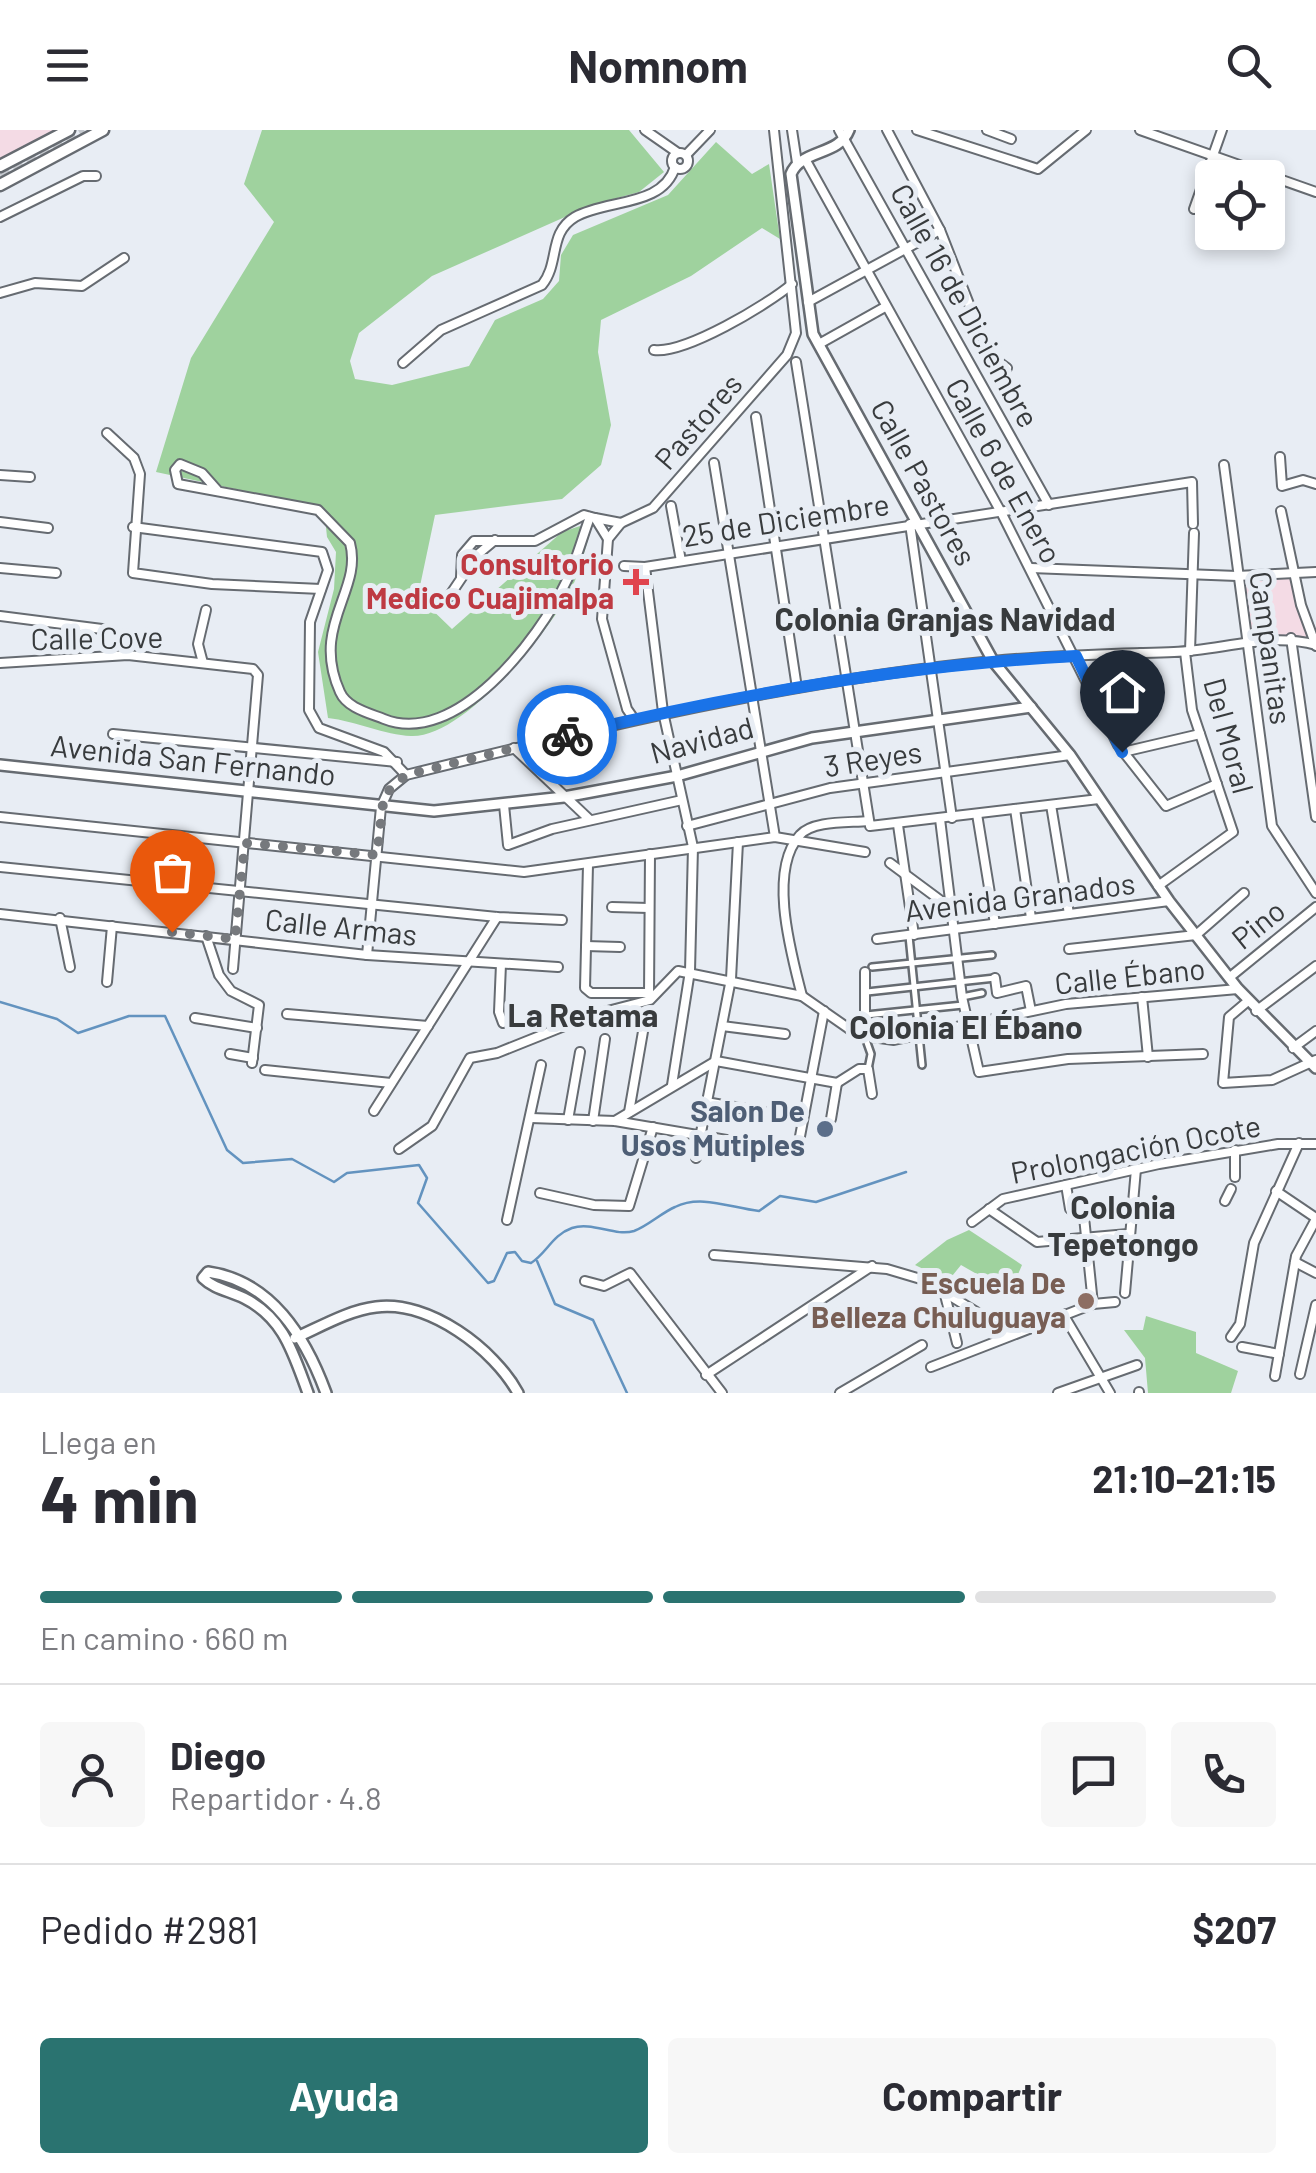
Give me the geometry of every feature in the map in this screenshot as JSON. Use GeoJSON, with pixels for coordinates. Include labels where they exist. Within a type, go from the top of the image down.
{"type":"FeatureCollection","features":[{"type":"Feature","properties":{"kind":"main road"},"geometry":{"type":"LineString","coordinates":[[16,177],[4,164],[70,130]]}},
{"type":"Feature","properties":{"kind":"main road"},"geometry":{"type":"LineString","coordinates":[[66,144],[89,130]]}},
{"type":"Feature","properties":{"kind":"main road"},"geometry":{"type":"LineString","coordinates":[[0,185],[102,130]]}},
{"type":"Feature","properties":{"kind":"street"},"geometry":{"type":"LineString","coordinates":[[645,130],[676,156]]}},
{"type":"Feature","properties":{"kind":"street"},"geometry":{"type":"LineString","coordinates":[[404,362],[441,330],[542,285],[552,270],[556,238],[568,222],[598,207],[656,192],[676,156],[710,130]]}},
{"type":"Feature","properties":{"kind":"street","name":"Pastores"},"geometry":{"type":"LineString","coordinates":[[608,539],[621,523],[652,508],[787,355],[797,324],[779,206],[774,130]]}},
{"type":"Feature","properties":{"kind":"street","name":"Calle 6 de Enero"},"geometry":{"type":"LineString","coordinates":[[792,130],[801,161],[1002,514],[1122,752],[1166,806],[1216,784]]}},
{"type":"Feature","properties":{"kind":"street"},"geometry":{"type":"LineString","coordinates":[[886,130],[940,230],[989,355],[1007,368]]}},
{"type":"Feature","properties":{"kind":"street"},"geometry":{"type":"LineString","coordinates":[[917,130],[1038,169],[1086,130]]}},
{"type":"Feature","properties":{"kind":"street"},"geometry":{"type":"LineString","coordinates":[[980,152],[989,130],[1012,139]]}},
{"type":"Feature","properties":{"kind":"street"},"geometry":{"type":"LineString","coordinates":[[1140,130],[1316,192]]}},
{"type":"Feature","properties":{"kind":"street"},"geometry":{"type":"LineString","coordinates":[[1194,208],[1222,130]]}},
{"type":"Feature","properties":{"kind":"street"},"geometry":{"type":"LineString","coordinates":[[801,161],[844,133]]}},
{"type":"Feature","properties":{"kind":"street","name":"Calle 16 de Diciembre"},"geometry":{"type":"LineString","coordinates":[[844,133],[1049,505]]}},
{"type":"Feature","properties":{"kind":"street","name":"Calle Pastores"},"geometry":{"type":"LineString","coordinates":[[801,161],[791,174],[808,302],[819,344],[912,523],[993,660],[1070,754],[1169,901],[1256,1011],[1314,1064]]}},
{"type":"Feature","properties":{"kind":"street"},"geometry":{"type":"LineString","coordinates":[[0,217],[82,176],[96,176]]}},
{"type":"Feature","properties":{"kind":"street"},"geometry":{"type":"LineString","coordinates":[[808,302],[940,230]]}},
{"type":"Feature","properties":{"kind":"street"},"geometry":{"type":"LineString","coordinates":[[0,293],[35,283],[82,286],[124,258]]}},
{"type":"Feature","properties":{"kind":"street"},"geometry":{"type":"LineString","coordinates":[[654,350],[674,350],[702,334],[736,324],[792,284]]}},
{"type":"Feature","properties":{"kind":"street"},"geometry":{"type":"LineString","coordinates":[[819,344],[885,307]]}},
{"type":"Feature","properties":{"kind":"street"},"geometry":{"type":"LineString","coordinates":[[796,362],[871,825]]}},
{"type":"Feature","properties":{"kind":"street"},"geometry":{"type":"LineString","coordinates":[[756,417],[798,688]]}},
{"type":"Feature","properties":{"kind":"street"},"geometry":{"type":"LineString","coordinates":[[106,433],[137,465],[133,573],[212,584],[321,589]]}},
{"type":"Feature","properties":{"kind":"street"},"geometry":{"type":"LineString","coordinates":[[1280,457],[1282,486],[1303,480],[1316,484]]}},
{"type":"Feature","properties":{"kind":"street"},"geometry":{"type":"LineString","coordinates":[[714,463],[749,697],[775,837]]}},
{"type":"Feature","properties":{"kind":"street"},"geometry":{"type":"LineString","coordinates":[[218,491],[189,465],[180,464],[175,470],[178,484],[318,510],[350,542],[350,573],[329,637],[341,696],[352,706],[410,727],[441,717],[476,697],[510,664],[566,582],[593,518]]}},
{"type":"Feature","properties":{"kind":"street","name":"Campanitas"},"geometry":{"type":"LineString","coordinates":[[1224,465],[1276,837],[1316,893]]}},
{"type":"Feature","properties":{"kind":"street"},"geometry":{"type":"LineString","coordinates":[[0,475],[30,477]]}},
{"type":"Feature","properties":{"kind":"street","name":"25 de Diciembre"},"geometry":{"type":"LineString","coordinates":[[624,566],[681,562],[1192,482]]}},
{"type":"Feature","properties":{"kind":"street","name":"Del Moral"},"geometry":{"type":"LineString","coordinates":[[1158,886],[1233,832],[1192,710],[1188,651],[1194,574],[1192,482]]}},
{"type":"Feature","properties":{"kind":"street"},"geometry":{"type":"LineString","coordinates":[[671,506],[681,562]]}},
{"type":"Feature","properties":{"kind":"street"},"geometry":{"type":"LineString","coordinates":[[1282,511],[1301,605],[1316,645]]}},
{"type":"Feature","properties":{"kind":"street"},"geometry":{"type":"LineString","coordinates":[[444,604],[461,577],[462,556],[468,546],[495,540],[535,541],[577,516],[621,523]]}},
{"type":"Feature","properties":{"kind":"street"},"geometry":{"type":"LineString","coordinates":[[593,518],[608,539],[602,619],[627,709],[634,718]]}},
{"type":"Feature","properties":{"kind":"street"},"geometry":{"type":"LineString","coordinates":[[0,522],[48,528]]}},
{"type":"Feature","properties":{"kind":"street"},"geometry":{"type":"LineString","coordinates":[[912,523],[952,818]]}},
{"type":"Feature","properties":{"kind":"street"},"geometry":{"type":"LineString","coordinates":[[133,526],[314,548],[328,563],[310,622],[309,710],[319,728],[384,752],[406,775]]}},
{"type":"Feature","properties":{"kind":"street"},"geometry":{"type":"LineString","coordinates":[[645,567],[663,712],[693,848],[690,971],[672,1085]]}},
{"type":"Feature","properties":{"kind":"street"},"geometry":{"type":"LineString","coordinates":[[0,568],[56,573]]}},
{"type":"Feature","properties":{"kind":"street"},"geometry":{"type":"LineString","coordinates":[[1031,568],[1238,576],[1316,572]]}},
{"type":"Feature","properties":{"kind":"street"},"geometry":{"type":"LineString","coordinates":[[203,664],[198,644],[206,610]]}},
{"type":"Feature","properties":{"kind":"street"},"geometry":{"type":"LineString","coordinates":[[0,616],[102,628]]}},
{"type":"Feature","properties":{"kind":"street"},"geometry":{"type":"LineString","coordinates":[[367,955],[381,807],[389,789],[406,775],[634,718],[846,680],[993,660],[1188,651],[1290,638],[1316,645]]}},
{"type":"Feature","properties":{"kind":"street"},"geometry":{"type":"LineString","coordinates":[[1290,638],[1316,817]]}},
{"type":"Feature","properties":{"kind":"street"},"geometry":{"type":"LineString","coordinates":[[1136,694],[1141,653]]}},
{"type":"Feature","properties":{"kind":"street","name":"Calle Cove"},"geometry":{"type":"LineString","coordinates":[[0,664],[128,654],[254,670],[259,682],[252,746]]}},
{"type":"Feature","properties":{"kind":"street","name":"Navidad"},"geometry":{"type":"LineString","coordinates":[[504,806],[677,776],[759,752],[854,731],[1031,707]]}},
{"type":"Feature","properties":{"kind":"street"},"geometry":{"type":"LineString","coordinates":[[112,734],[396,762]]}},
{"type":"Feature","properties":{"kind":"street"},"geometry":{"type":"LineString","coordinates":[[1122,752],[1200,734]]}},
{"type":"Feature","properties":{"kind":"street"},"geometry":{"type":"LineString","coordinates":[[1306,745],[1316,743]]}},
{"type":"Feature","properties":{"kind":"street"},"geometry":{"type":"LineString","coordinates":[[233,969],[252,746]]}},
{"type":"Feature","properties":{"kind":"street"},"geometry":{"type":"LineString","coordinates":[[514,748],[590,820]]}},
{"type":"Feature","properties":{"kind":"street","name":"3 Reyes"},"geometry":{"type":"LineString","coordinates":[[687,826],[768,803],[862,783],[1070,754]]}},
{"type":"Feature","properties":{"kind":"street","name":"Avenida San Fernando"},"geometry":{"type":"LineString","coordinates":[[0,766],[381,807],[434,811],[504,806]]}},
{"type":"Feature","properties":{"kind":"street"},"geometry":{"type":"LineString","coordinates":[[802,996],[784,899],[786,866],[796,841],[810,829],[898,825],[1099,799]]}},
{"type":"Feature","properties":{"kind":"street"},"geometry":{"type":"LineString","coordinates":[[504,806],[508,845],[590,820],[682,800]]}},
{"type":"Feature","properties":{"kind":"street"},"geometry":{"type":"LineString","coordinates":[[1051,805],[1069,914]]}},
{"type":"Feature","properties":{"kind":"street"},"geometry":{"type":"LineString","coordinates":[[1015,810],[1032,918]]}},
{"type":"Feature","properties":{"kind":"street"},"geometry":{"type":"LineString","coordinates":[[976,814],[996,924]]}},
{"type":"Feature","properties":{"kind":"street"},"geometry":{"type":"LineString","coordinates":[[0,816],[524,872],[775,837],[865,852]]}},
{"type":"Feature","properties":{"kind":"street"},"geometry":{"type":"LineString","coordinates":[[940,819],[962,1001],[976,1069],[982,1072],[1068,1059],[1204,1054]]}},
{"type":"Feature","properties":{"kind":"street"},"geometry":{"type":"LineString","coordinates":[[898,825],[922,1065]]}},
{"type":"Feature","properties":{"kind":"street"},"geometry":{"type":"LineString","coordinates":[[696,1158],[731,979],[738,842]]}},
{"type":"Feature","properties":{"kind":"street"},"geometry":{"type":"LineString","coordinates":[[649,996],[650,854]]}},
{"type":"Feature","properties":{"kind":"street"},"geometry":{"type":"LineString","coordinates":[[890,863],[952,910]]}},
{"type":"Feature","properties":{"kind":"street"},"geometry":{"type":"LineString","coordinates":[[588,865],[585,988],[591,993],[649,996]]}},
{"type":"Feature","properties":{"kind":"street"},"geometry":{"type":"LineString","coordinates":[[0,866],[497,917],[562,920]]}},
{"type":"Feature","properties":{"kind":"street"},"geometry":{"type":"LineString","coordinates":[[1070,950],[1196,935],[1244,893]]}},
{"type":"Feature","properties":{"kind":"street","name":"Avenida Granados"},"geometry":{"type":"LineString","coordinates":[[877,938],[1169,901]]}},
{"type":"Feature","properties":{"kind":"street"},"geometry":{"type":"LineString","coordinates":[[612,907],[649,908]]}},
{"type":"Feature","properties":{"kind":"street","name":"Pino"},"geometry":{"type":"LineString","coordinates":[[1230,977],[1316,907]]}},
{"type":"Feature","properties":{"kind":"street","name":"Calle Armas"},"geometry":{"type":"LineString","coordinates":[[0,914],[367,955],[558,967]]}},
{"type":"Feature","properties":{"kind":"street"},"geometry":{"type":"LineString","coordinates":[[374,1111],[497,917]]}},
{"type":"Feature","properties":{"kind":"street"},"geometry":{"type":"LineString","coordinates":[[60,918],[70,967]]}},
{"type":"Feature","properties":{"kind":"street"},"geometry":{"type":"LineString","coordinates":[[107,982],[112,926]]}},
{"type":"Feature","properties":{"kind":"street"},"geometry":{"type":"LineString","coordinates":[[206,936],[219,975],[231,991],[259,1005],[252,1061],[230,1054]]}},
{"type":"Feature","properties":{"kind":"street"},"geometry":{"type":"LineString","coordinates":[[586,946],[620,947]]}},
{"type":"Feature","properties":{"kind":"street"},"geometry":{"type":"LineString","coordinates":[[872,1094],[864,1016],[868,970],[992,955]]}},
{"type":"Feature","properties":{"kind":"street"},"geometry":{"type":"LineString","coordinates":[[501,964],[498,1012],[503,1022]]}},
{"type":"Feature","properties":{"kind":"street"},"geometry":{"type":"LineString","coordinates":[[1256,1011],[1316,966]]}},
{"type":"Feature","properties":{"kind":"street"},"geometry":{"type":"LineString","coordinates":[[400,1149],[432,1126],[470,1058],[497,1053],[649,996],[678,971],[802,996],[865,1037]]}},
{"type":"Feature","properties":{"kind":"street"},"geometry":{"type":"LineString","coordinates":[[864,992],[995,978],[997,993],[1026,986],[1031,1011]]}},
{"type":"Feature","properties":{"kind":"street","name":"Calle Ébano"},"geometry":{"type":"LineString","coordinates":[[865,1037],[894,1040],[1031,1011],[1142,996],[1238,989]]}},
{"type":"Feature","properties":{"kind":"street"},"geometry":{"type":"LineString","coordinates":[[864,1016],[916,1010],[982,993]]}},
{"type":"Feature","properties":{"kind":"street"},"geometry":{"type":"LineString","coordinates":[[1142,996],[1148,1057]]}},
{"type":"Feature","properties":{"kind":"street"},"geometry":{"type":"LineString","coordinates":[[1248,1001],[1229,1017],[1223,1083],[1272,1080],[1314,1064]]}},
{"type":"Feature","properties":{"kind":"street"},"geometry":{"type":"LineString","coordinates":[[531,1118],[614,1121],[797,1152],[824,1011]]}},
{"type":"Feature","properties":{"kind":"street"},"geometry":{"type":"LineString","coordinates":[[287,1014],[428,1026]]}},
{"type":"Feature","properties":{"kind":"street"},"geometry":{"type":"LineString","coordinates":[[195,1018],[257,1028]]}},
{"type":"Feature","properties":{"kind":"street"},"geometry":{"type":"LineString","coordinates":[[628,1112],[645,1020]]}},
{"type":"Feature","properties":{"kind":"street"},"geometry":{"type":"LineString","coordinates":[[722,1026],[785,1034]]}},
{"type":"Feature","properties":{"kind":"street"},"geometry":{"type":"LineString","coordinates":[[1293,1048],[1316,1030]]}},
{"type":"Feature","properties":{"kind":"street"},"geometry":{"type":"LineString","coordinates":[[594,1120],[605,1039]]}},
{"type":"Feature","properties":{"kind":"street"},"geometry":{"type":"LineString","coordinates":[[568,1120],[580,1052]]}},
{"type":"Feature","properties":{"kind":"street"},"geometry":{"type":"LineString","coordinates":[[614,1121],[716,1061],[837,1083],[859,1069],[868,1069]]}},
{"type":"Feature","properties":{"kind":"street"},"geometry":{"type":"LineString","coordinates":[[507,1220],[541,1065]]}},
{"type":"Feature","properties":{"kind":"street"},"geometry":{"type":"LineString","coordinates":[[264,1070],[391,1083]]}},
{"type":"Feature","properties":{"kind":"street"},"geometry":{"type":"LineString","coordinates":[[832,1119],[837,1083]]}},
{"type":"Feature","properties":{"kind":"street"},"geometry":{"type":"LineString","coordinates":[[706,1102],[769,1112]]}},
{"type":"Feature","properties":{"kind":"street"},"geometry":{"type":"LineString","coordinates":[[540,1193],[594,1205],[629,1206],[652,1127]]}},
{"type":"Feature","properties":{"kind":"street"},"geometry":{"type":"LineString","coordinates":[[1231,1337],[1240,1324],[1254,1244],[1299,1143]]}},
{"type":"Feature","properties":{"kind":"street","name":"Prolongación Ocote"},"geometry":{"type":"LineString","coordinates":[[972,1222],[1004,1199],[1136,1169],[1234,1150],[1316,1144]]}},
{"type":"Feature","properties":{"kind":"street"},"geometry":{"type":"LineString","coordinates":[[1234,1150],[1235,1177]]}},
{"type":"Feature","properties":{"kind":"street"},"geometry":{"type":"LineString","coordinates":[[1125,1293],[1136,1169]]}},
{"type":"Feature","properties":{"kind":"street"},"geometry":{"type":"LineString","coordinates":[[1066,1185],[1070,1208],[1084,1217],[1093,1304]]}},
{"type":"Feature","properties":{"kind":"street"},"geometry":{"type":"LineString","coordinates":[[1225,1202],[1230,1189]]}},
{"type":"Feature","properties":{"kind":"street"},"geometry":{"type":"LineString","coordinates":[[1276,1191],[1315,1222],[1295,1262],[1276,1376]]}},
{"type":"Feature","properties":{"kind":"street"},"geometry":{"type":"LineString","coordinates":[[989,1209],[1037,1242],[1128,1234]]}},
{"type":"Feature","properties":{"kind":"street"},"geometry":{"type":"LineString","coordinates":[[714,1255],[872,1266],[944,1291],[1011,1333]]}},
{"type":"Feature","properties":{"kind":"street"},"geometry":{"type":"LineString","coordinates":[[1295,1262],[1316,1272]]}},
{"type":"Feature","properties":{"kind":"street"},"geometry":{"type":"LineString","coordinates":[[706,1375],[872,1266]]}},
{"type":"Feature","properties":{"kind":"street"},"geometry":{"type":"LineString","coordinates":[[308,1393],[293,1339],[272,1314],[226,1289],[212,1287],[202,1278],[208,1272],[230,1275],[265,1293],[326,1393]]}},
{"type":"Feature","properties":{"kind":"street"},"geometry":{"type":"LineString","coordinates":[[584,1281],[604,1286],[630,1273],[722,1393]]}},
{"type":"Feature","properties":{"kind":"street"},"geometry":{"type":"LineString","coordinates":[[944,1291],[957,1344]]}},
{"type":"Feature","properties":{"kind":"street"},"geometry":{"type":"LineString","coordinates":[[931,1367],[1063,1314],[1114,1302]]}},
{"type":"Feature","properties":{"kind":"street"},"geometry":{"type":"LineString","coordinates":[[1300,1374],[1316,1305]]}},
{"type":"Feature","properties":{"kind":"street"},"geometry":{"type":"LineString","coordinates":[[293,1339],[365,1309],[409,1308],[455,1330],[485,1353],[505,1369],[518,1393]]}},
{"type":"Feature","properties":{"kind":"street"},"geometry":{"type":"LineString","coordinates":[[1063,1314],[1110,1393]]}},
{"type":"Feature","properties":{"kind":"street"},"geometry":{"type":"LineString","coordinates":[[840,1393],[922,1344]]}},
{"type":"Feature","properties":{"kind":"street"},"geometry":{"type":"LineString","coordinates":[[1242,1347],[1279,1354]]}},
{"type":"Feature","properties":{"kind":"street"},"geometry":{"type":"LineString","coordinates":[[1058,1393],[1101,1374],[1137,1365]]}},
{"type":"Feature","properties":{"kind":"shaded area"},"geometry":{"type":"Polygon","coordinates":[[[0,130],[59,130],[0,161],[0,130]]]}},
{"type":"Feature","properties":{"kind":"shaded area"},"geometry":{"type":"Polygon","coordinates":[[[1294,578],[1309,639],[1291,635],[1250,639],[1243,579],[1294,578]]]}},
{"type":"Feature","properties":{"kind":"green space"},"geometry":{"type":"Polygon","coordinates":[[[262,130],[629,130],[664,172],[639,192],[592,205],[432,276],[359,333],[350,361],[355,379],[392,385],[469,366],[495,320],[543,299],[559,281],[561,255],[573,235],[668,195],[716,142],[752,174],[769,164],[780,239],[762,228],[691,276],[601,320],[598,352],[611,425],[601,465],[562,499],[435,515],[420,586],[423,601],[452,629],[562,532],[580,526],[589,537],[572,588],[541,635],[477,703],[432,732],[401,735],[328,718],[318,652],[334,589],[336,552],[327,537],[324,508],[156,472],[191,358],[274,222],[244,184],[262,130]]]}},
{"type":"Feature","properties":{"kind":"green space"},"geometry":{"type":"Polygon","coordinates":[[[969,1230],[1022,1265],[1010,1293],[961,1265],[948,1281],[915,1265],[947,1240],[969,1230]]]}},
{"type":"Feature","properties":{"kind":"green space"},"geometry":{"type":"Polygon","coordinates":[[[1146,1316],[1196,1332],[1196,1353],[1238,1371],[1231,1393],[1148,1393],[1145,1358],[1124,1330],[1143,1330],[1146,1316]]]}},
{"type":"Feature","properties":{"kind":"waterway"},"geometry":{"type":"LineString","coordinates":[[0,1002],[57,1019],[78,1033],[129,1016],[165,1016],[227,1150],[243,1163],[292,1159],[334,1182],[347,1173],[419,1165],[427,1178],[418,1203],[488,1283],[494,1281],[507,1253],[515,1252],[522,1261],[531,1263],[559,1235],[572,1228],[634,1231],[685,1203],[716,1203],[759,1211],[780,1196],[816,1202],[906,1172]]}},
{"type":"Feature","properties":{"kind":"waterway"},"geometry":{"type":"LineString","coordinates":[[537,1261],[555,1304],[593,1320],[627,1393]]}},
{"type":"Feature","properties":{"kind":"tunnel"},"geometry":{"type":"LineString","coordinates":[[0,175],[84,130]]}},
{"type":"Feature","properties":{"kind":"way so far"},"geometry":{"type":"LineString","coordinates":[[172,932],[235,939],[245,843],[377,855],[384,795],[406,775],[567,735]]}},
{"type":"Feature","properties":{"kind":"place","name":"Consultorio Medico Cuajimalpa"},"geometry":{"type":"Point","coordinates":[636,582]}},
{"type":"Feature","properties":{"kind":"place","name":"Salon De Usos Mutiples"},"geometry":{"type":"Point","coordinates":[825,1129]}},
{"type":"Feature","properties":{"kind":"place","name":"Escuela De Belleza Chuluguaya"},"geometry":{"type":"Point","coordinates":[1086,1301]}},
{"type":"Feature","properties":{"kind":"district","name":"Colonia Granjas Navidad"},"geometry":{"type":"Point","coordinates":[945,620]}},
{"type":"Feature","properties":{"kind":"district","name":"La Retama"},"geometry":{"type":"Point","coordinates":[583,1016]}},
{"type":"Feature","properties":{"kind":"district","name":"Colonia El Ébano"},"geometry":{"type":"Point","coordinates":[966,1028]}},
{"type":"Feature","properties":{"kind":"district","name":"Colonia Tepetongo"},"geometry":{"type":"Point","coordinates":[1123,1226]}},
{"type":"Feature","properties":{"kind":"route"},"geometry":{"type":"LineString","coordinates":[[567,735],[663,712],[846,680],[993,660],[1076,656],[1122,752]]}}]}
